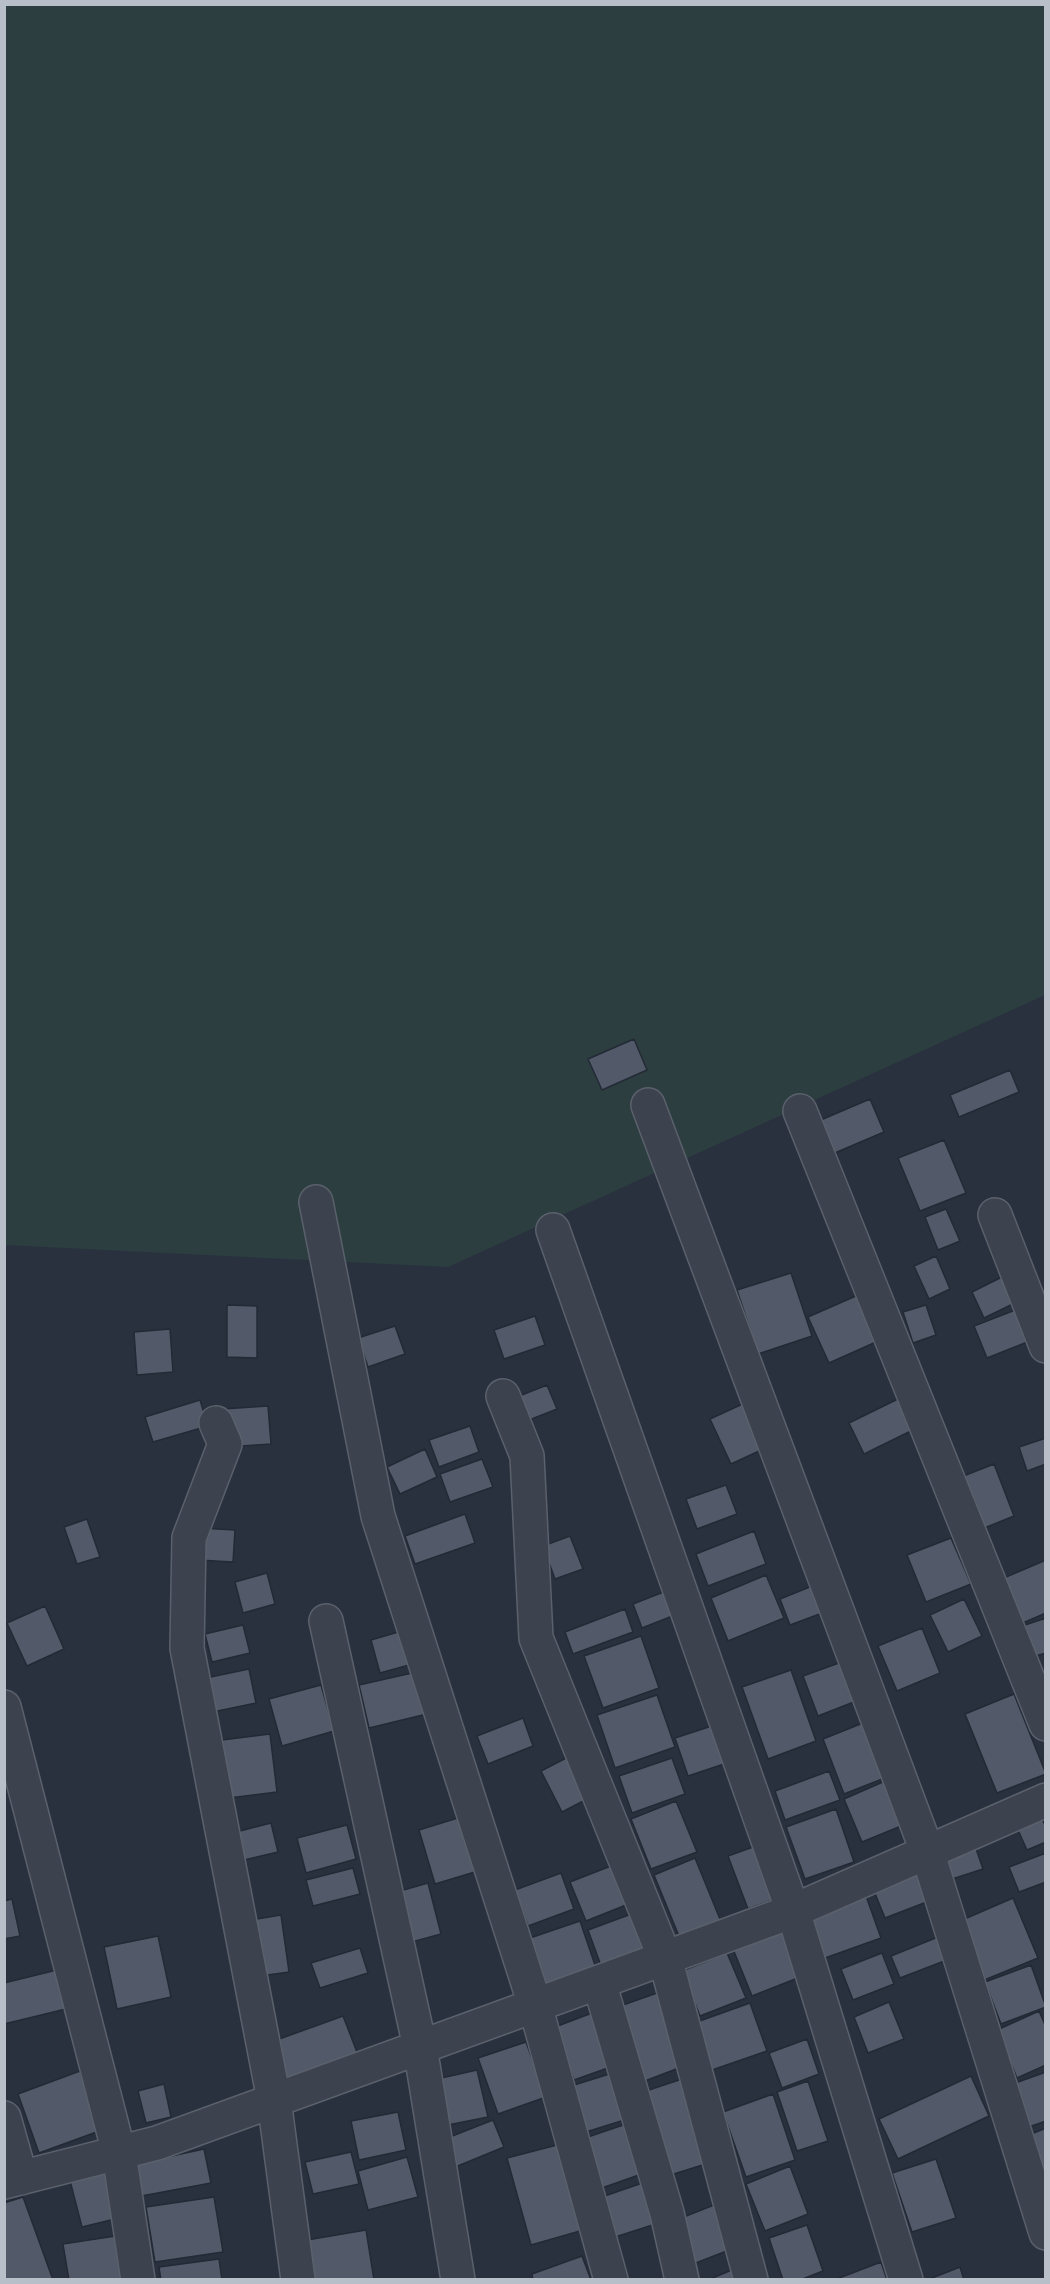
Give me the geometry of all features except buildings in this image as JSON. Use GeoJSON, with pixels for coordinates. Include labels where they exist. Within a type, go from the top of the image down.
{"type":"FeatureCollection","features":[{"type":"Feature","properties":{"kind":"street"},"geometry":{"type":"LineString","coordinates":[[648,1105],[927,1851],[1046,2233]]}},
{"type":"Feature","properties":{"kind":"street"},"geometry":{"type":"LineString","coordinates":[[800,1111],[1046,1724]]}},
{"type":"Feature","properties":{"kind":"street"},"geometry":{"type":"LineString","coordinates":[[316,1202],[378,1516],[535,2005],[611,2280]]}},
{"type":"Feature","properties":{"kind":"street"},"geometry":{"type":"LineString","coordinates":[[995,1215],[1046,1346]]}},
{"type":"Feature","properties":{"kind":"street"},"geometry":{"type":"LineString","coordinates":[[553,1230],[793,1911],[906,2280]]}},
{"type":"Feature","properties":{"kind":"street"},"geometry":{"type":"LineString","coordinates":[[503,1396],[526,1456],[536,1638],[665,1958],[750,2280]]}},
{"type":"Feature","properties":{"kind":"street"},"geometry":{"type":"LineString","coordinates":[[216,1423],[225,1444],[189,1538],[187,1648],[274,2100],[298,2280]]}},
{"type":"Feature","properties":{"kind":"street"},"geometry":{"type":"LineString","coordinates":[[326,1621],[420,2047],[458,2280]]}},
{"type":"Feature","properties":{"kind":"street"},"geometry":{"type":"LineString","coordinates":[[4,1707],[119,2153],[138,2280]]}},
{"type":"Feature","properties":{"kind":"street"},"geometry":{"type":"LineString","coordinates":[[4,2118],[13,2180],[157,2143],[793,1911],[1046,1800]]}},
{"type":"Feature","properties":{"kind":"street"},"geometry":{"type":"LineString","coordinates":[[599,1982],[667,2213],[682,2280]]}},
{"type":"Feature","properties":{"kind":"shaded area"},"geometry":{"type":"Polygon","coordinates":[[[4,5],[1045,5],[1045,995],[448,1267],[5,1245],[4,5]]]}}]}
